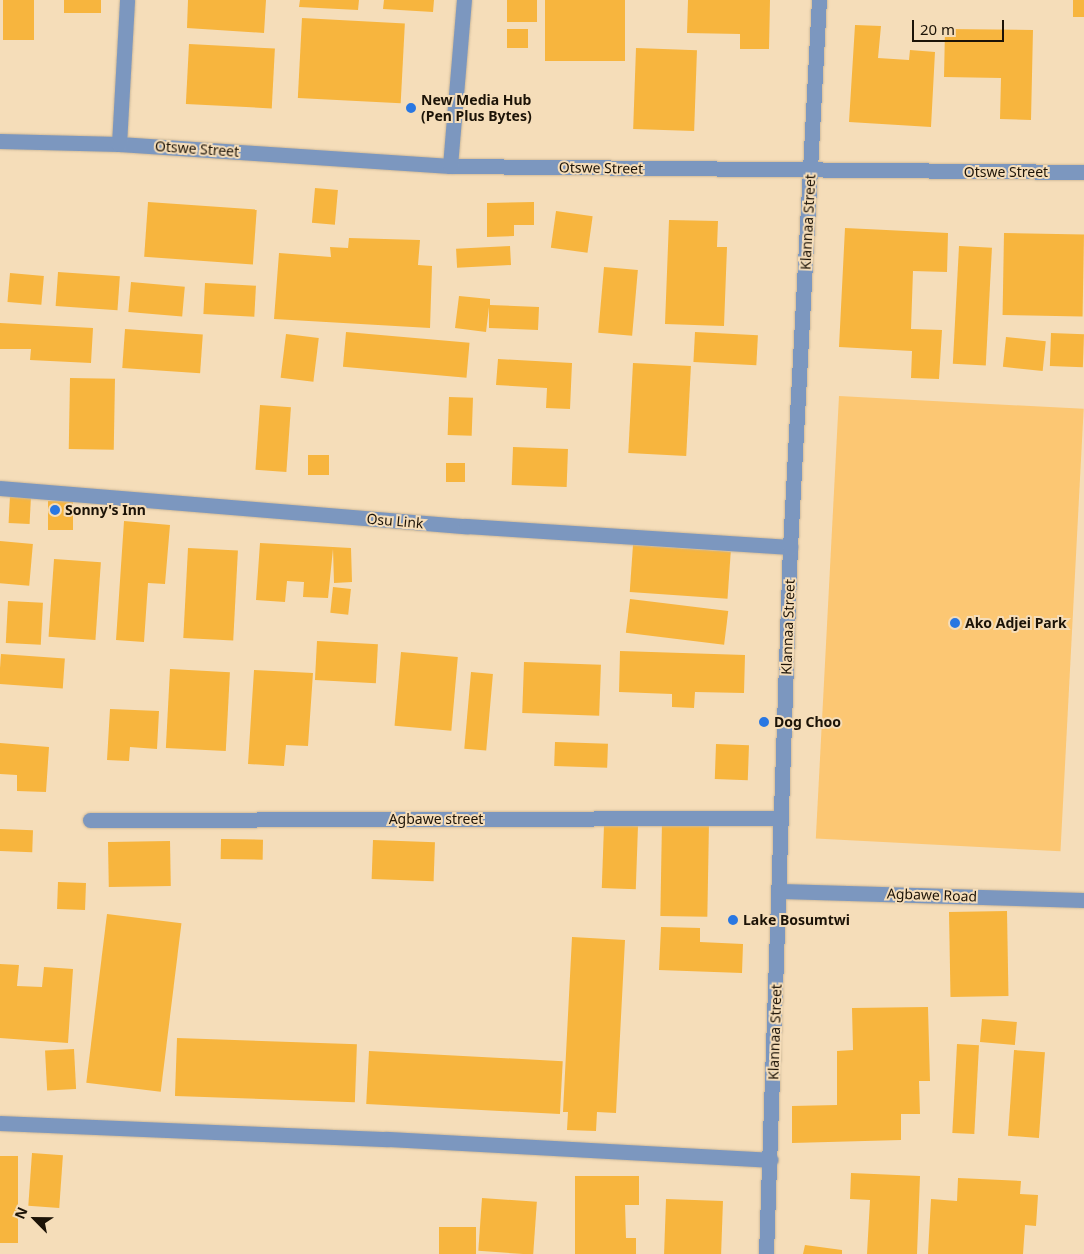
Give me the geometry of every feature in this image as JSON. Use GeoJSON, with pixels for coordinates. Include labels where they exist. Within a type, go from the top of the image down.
{"type":"FeatureCollection","features":[{"type":"Feature","properties":{"kind":"street"},"geometry":{"type":"LineString","coordinates":[[119,144],[127,0]]}},
{"type":"Feature","properties":{"kind":"street"},"geometry":{"type":"LineString","coordinates":[[450,166],[464,0]]}},
{"type":"Feature","properties":{"kind":"street","name":"Klannaa Street"},"geometry":{"type":"LineString","coordinates":[[766,1254],[780,891],[790,547],[819,0]]}},
{"type":"Feature","properties":{"kind":"street","name":"Otswe Street"},"geometry":{"type":"LineString","coordinates":[[0,141],[119,144],[450,166],[1084,172]]}},
{"type":"Feature","properties":{"kind":"street","name":"Osu Link"},"geometry":{"type":"LineString","coordinates":[[0,488],[466,526],[790,547]]}},
{"type":"Feature","properties":{"kind":"street","name":"Agbawe street"},"geometry":{"type":"LineString","coordinates":[[90,820],[782,818]]}},
{"type":"Feature","properties":{"kind":"street","name":"Agbawe Road"},"geometry":{"type":"LineString","coordinates":[[780,891],[1084,900]]}},
{"type":"Feature","properties":{"kind":"street"},"geometry":{"type":"LineString","coordinates":[[0,1123],[387,1139],[770,1160]]}},
{"type":"Feature","properties":{"kind":"shaded area","name":"Ako Adjei Park"},"geometry":{"type":"Polygon","coordinates":[[[839,396],[1084,409],[1060,851],[816,838],[839,396]]]}},
{"type":"Feature","properties":{"kind":"building"},"geometry":{"type":"Polygon","coordinates":[[[3,0],[34,0],[34,40],[3,40],[3,0]]]}},
{"type":"Feature","properties":{"kind":"building"},"geometry":{"type":"Polygon","coordinates":[[[64,0],[101,0],[101,13],[64,13],[64,0]]]}},
{"type":"Feature","properties":{"kind":"building"},"geometry":{"type":"Polygon","coordinates":[[[188,0],[266,0],[264,33],[187,28],[188,0]]]}},
{"type":"Feature","properties":{"kind":"building"},"geometry":{"type":"Polygon","coordinates":[[[300,0],[359,0],[358,10],[299,7],[300,0]]]}},
{"type":"Feature","properties":{"kind":"building"},"geometry":{"type":"Polygon","coordinates":[[[384,0],[434,0],[433,12],[383,9],[384,0]]]}},
{"type":"Feature","properties":{"kind":"building"},"geometry":{"type":"Polygon","coordinates":[[[507,0],[537,0],[537,22],[507,22],[507,0]]]}},
{"type":"Feature","properties":{"kind":"building"},"geometry":{"type":"Polygon","coordinates":[[[545,0],[625,0],[625,61],[545,61],[545,0]]]}},
{"type":"Feature","properties":{"kind":"building"},"geometry":{"type":"Polygon","coordinates":[[[688,0],[770,0],[769,49],[740,49],[740,34],[687,33],[688,0]]]}},
{"type":"Feature","properties":{"kind":"building"},"geometry":{"type":"Polygon","coordinates":[[[1073,0],[1084,0],[1084,17],[1073,17],[1073,0]]]}},
{"type":"Feature","properties":{"kind":"building"},"geometry":{"type":"Polygon","coordinates":[[[302,18],[405,23],[401,103],[298,98],[302,18]]]}},
{"type":"Feature","properties":{"kind":"building"},"geometry":{"type":"Polygon","coordinates":[[[855,25],[881,26],[878,58],[909,60],[910,50],[935,52],[931,127],[849,122],[855,25]]]}},
{"type":"Feature","properties":{"kind":"building"},"geometry":{"type":"Polygon","coordinates":[[[507,29],[528,29],[528,48],[507,48],[507,29]]]}},
{"type":"Feature","properties":{"kind":"building"},"geometry":{"type":"Polygon","coordinates":[[[945,29],[1033,30],[1031,120],[1000,119],[1001,78],[944,77],[945,29]]]}},
{"type":"Feature","properties":{"kind":"building"},"geometry":{"type":"Polygon","coordinates":[[[189,44],[275,49],[272,108],[186,104],[189,44]]]}},
{"type":"Feature","properties":{"kind":"building"},"geometry":{"type":"Polygon","coordinates":[[[636,48],[697,50],[694,131],[633,129],[636,48]]]}},
{"type":"Feature","properties":{"kind":"building"},"geometry":{"type":"Polygon","coordinates":[[[315,188],[338,190],[335,225],[312,223],[315,188]]]}},
{"type":"Feature","properties":{"kind":"building"},"geometry":{"type":"Polygon","coordinates":[[[148,202],[257,210],[253,264],[144,257],[148,202]]]}},
{"type":"Feature","properties":{"kind":"building"},"geometry":{"type":"Polygon","coordinates":[[[534,202],[534,225],[514,225],[514,236],[487,237],[487,203],[534,202]]]}},
{"type":"Feature","properties":{"kind":"building"},"geometry":{"type":"Polygon","coordinates":[[[556,211],[593,216],[587,253],[551,248],[556,211]]]}},
{"type":"Feature","properties":{"kind":"building"},"geometry":{"type":"Polygon","coordinates":[[[669,220],[718,221],[717,247],[727,247],[724,326],[665,324],[669,220]]]}},
{"type":"Feature","properties":{"kind":"building"},"geometry":{"type":"Polygon","coordinates":[[[845,228],[948,233],[947,272],[913,271],[911,329],[942,330],[939,379],[911,378],[912,351],[839,347],[845,228]]]}},
{"type":"Feature","properties":{"kind":"building"},"geometry":{"type":"Polygon","coordinates":[[[1004,233],[1084,234],[1083,316],[1003,315],[1004,233]]]}},
{"type":"Feature","properties":{"kind":"building"},"geometry":{"type":"Polygon","coordinates":[[[349,238],[420,240],[418,265],[432,266],[430,328],[274,319],[279,253],[331,257],[330,247],[348,248],[349,238]]]}},
{"type":"Feature","properties":{"kind":"building"},"geometry":{"type":"Polygon","coordinates":[[[510,246],[511,265],[457,268],[456,249],[510,246]]]}},
{"type":"Feature","properties":{"kind":"building"},"geometry":{"type":"Polygon","coordinates":[[[959,246],[992,248],[986,366],[953,364],[959,246]]]}},
{"type":"Feature","properties":{"kind":"building"},"geometry":{"type":"Polygon","coordinates":[[[604,267],[638,270],[632,336],[598,333],[604,267]]]}},
{"type":"Feature","properties":{"kind":"building"},"geometry":{"type":"Polygon","coordinates":[[[58,272],[120,276],[117,310],[56,306],[58,272]]]}},
{"type":"Feature","properties":{"kind":"building"},"geometry":{"type":"Polygon","coordinates":[[[10,273],[44,276],[41,305],[7,302],[10,273]]]}},
{"type":"Feature","properties":{"kind":"building"},"geometry":{"type":"Polygon","coordinates":[[[131,282],[185,287],[182,317],[128,312],[131,282]]]}},
{"type":"Feature","properties":{"kind":"building"},"geometry":{"type":"Polygon","coordinates":[[[205,283],[256,286],[254,317],[203,314],[205,283]]]}},
{"type":"Feature","properties":{"kind":"building"},"geometry":{"type":"Polygon","coordinates":[[[459,296],[490,299],[490,305],[539,307],[538,330],[489,328],[489,307],[486,332],[455,328],[459,296]]]}},
{"type":"Feature","properties":{"kind":"building"},"geometry":{"type":"Polygon","coordinates":[[[0,323],[93,328],[91,363],[30,360],[31,349],[0,349],[0,323]]]}},
{"type":"Feature","properties":{"kind":"building"},"geometry":{"type":"Polygon","coordinates":[[[125,329],[203,334],[200,373],[122,368],[125,329]]]}},
{"type":"Feature","properties":{"kind":"building"},"geometry":{"type":"Polygon","coordinates":[[[346,332],[470,343],[466,378],[343,367],[346,332]]]}},
{"type":"Feature","properties":{"kind":"building"},"geometry":{"type":"Polygon","coordinates":[[[695,332],[758,335],[756,365],[693,362],[695,332]]]}},
{"type":"Feature","properties":{"kind":"building"},"geometry":{"type":"Polygon","coordinates":[[[1051,333],[1084,334],[1083,367],[1050,366],[1051,333]]]}},
{"type":"Feature","properties":{"kind":"building"},"geometry":{"type":"Polygon","coordinates":[[[286,334],[319,338],[313,382],[281,378],[286,334]]]}},
{"type":"Feature","properties":{"kind":"building"},"geometry":{"type":"Polygon","coordinates":[[[1006,337],[1046,341],[1043,371],[1003,367],[1006,337]]]}},
{"type":"Feature","properties":{"kind":"building"},"geometry":{"type":"Polygon","coordinates":[[[498,359],[572,363],[570,409],[546,408],[547,388],[496,385],[498,359]]]}},
{"type":"Feature","properties":{"kind":"building"},"geometry":{"type":"Polygon","coordinates":[[[633,363],[691,366],[686,456],[628,453],[633,363]]]}},
{"type":"Feature","properties":{"kind":"building"},"geometry":{"type":"Polygon","coordinates":[[[70,378],[115,379],[114,450],[69,449],[70,378]]]}},
{"type":"Feature","properties":{"kind":"building"},"geometry":{"type":"Polygon","coordinates":[[[449,397],[473,398],[472,436],[448,435],[449,397]]]}},
{"type":"Feature","properties":{"kind":"building"},"geometry":{"type":"Polygon","coordinates":[[[260,405],[291,407],[286,472],[255,470],[260,405]]]}},
{"type":"Feature","properties":{"kind":"building"},"geometry":{"type":"Polygon","coordinates":[[[513,447],[568,449],[567,487],[512,485],[513,447]]]}},
{"type":"Feature","properties":{"kind":"building"},"geometry":{"type":"Polygon","coordinates":[[[308,455],[329,455],[329,475],[308,475],[308,455]]]}},
{"type":"Feature","properties":{"kind":"building"},"geometry":{"type":"Polygon","coordinates":[[[446,463],[465,463],[465,482],[446,482],[446,463]]]}},
{"type":"Feature","properties":{"kind":"building"},"geometry":{"type":"Polygon","coordinates":[[[10,496],[31,497],[30,524],[9,523],[10,496]]]}},
{"type":"Feature","properties":{"kind":"building"},"geometry":{"type":"Polygon","coordinates":[[[48,501],[73,501],[73,530],[48,530],[48,501]]]}},
{"type":"Feature","properties":{"kind":"building"},"geometry":{"type":"Polygon","coordinates":[[[124,521],[170,525],[165,584],[148,583],[144,642],[116,640],[124,521]]]}},
{"type":"Feature","properties":{"kind":"building"},"geometry":{"type":"Polygon","coordinates":[[[0,541],[33,544],[29,586],[0,583],[0,541]]]}},
{"type":"Feature","properties":{"kind":"building"},"geometry":{"type":"Polygon","coordinates":[[[260,543],[351,548],[352,582],[334,583],[333,549],[328,598],[303,597],[304,582],[287,581],[285,602],[256,600],[260,543]]]}},
{"type":"Feature","properties":{"kind":"building"},"geometry":{"type":"Polygon","coordinates":[[[633,545],[731,552],[727,599],[630,592],[633,545]]]}},
{"type":"Feature","properties":{"kind":"building"},"geometry":{"type":"Polygon","coordinates":[[[188,548],[238,551],[233,640],[183,638],[188,548]]]}},
{"type":"Feature","properties":{"kind":"building"},"geometry":{"type":"Polygon","coordinates":[[[54,559],[101,562],[95,640],[49,637],[54,559]]]}},
{"type":"Feature","properties":{"kind":"building"},"geometry":{"type":"Polygon","coordinates":[[[333,587],[351,589],[348,615],[330,613],[333,587]]]}},
{"type":"Feature","properties":{"kind":"building"},"geometry":{"type":"Polygon","coordinates":[[[630,599],[728,611],[724,645],[626,633],[630,599]]]}},
{"type":"Feature","properties":{"kind":"building"},"geometry":{"type":"Polygon","coordinates":[[[8,601],[43,603],[41,645],[6,643],[8,601]]]}},
{"type":"Feature","properties":{"kind":"building"},"geometry":{"type":"Polygon","coordinates":[[[317,641],[378,644],[376,683],[315,680],[317,641]]]}},
{"type":"Feature","properties":{"kind":"building"},"geometry":{"type":"Polygon","coordinates":[[[620,651],[745,655],[744,693],[695,692],[694,708],[672,707],[672,694],[619,692],[620,651]]]}},
{"type":"Feature","properties":{"kind":"building"},"geometry":{"type":"Polygon","coordinates":[[[401,652],[458,657],[451,731],[395,726],[401,652]]]}},
{"type":"Feature","properties":{"kind":"building"},"geometry":{"type":"Polygon","coordinates":[[[1,654],[65,658],[63,688],[0,684],[1,654]]]}},
{"type":"Feature","properties":{"kind":"building"},"geometry":{"type":"Polygon","coordinates":[[[524,662],[601,665],[599,716],[522,713],[524,662]]]}},
{"type":"Feature","properties":{"kind":"building"},"geometry":{"type":"Polygon","coordinates":[[[170,669],[230,672],[226,751],[166,748],[170,669]]]}},
{"type":"Feature","properties":{"kind":"building"},"geometry":{"type":"Polygon","coordinates":[[[254,670],[313,673],[308,746],[286,745],[284,766],[248,764],[254,670]]]}},
{"type":"Feature","properties":{"kind":"building"},"geometry":{"type":"Polygon","coordinates":[[[471,672],[493,674],[486,751],[464,749],[471,672]]]}},
{"type":"Feature","properties":{"kind":"building"},"geometry":{"type":"Polygon","coordinates":[[[110,709],[159,711],[157,749],[130,747],[129,761],[107,760],[110,709]]]}},
{"type":"Feature","properties":{"kind":"building"},"geometry":{"type":"Polygon","coordinates":[[[555,742],[608,744],[607,768],[554,766],[555,742]]]}},
{"type":"Feature","properties":{"kind":"building"},"geometry":{"type":"Polygon","coordinates":[[[0,743],[49,747],[46,792],[17,791],[17,775],[0,774],[0,743]]]}},
{"type":"Feature","properties":{"kind":"building"},"geometry":{"type":"Polygon","coordinates":[[[716,744],[749,745],[748,780],[715,779],[716,744]]]}},
{"type":"Feature","properties":{"kind":"building"},"geometry":{"type":"Polygon","coordinates":[[[662,821],[709,822],[707,917],[660,916],[662,821]]]}},
{"type":"Feature","properties":{"kind":"building"},"geometry":{"type":"Polygon","coordinates":[[[604,825],[638,826],[636,889],[602,888],[604,825]]]}},
{"type":"Feature","properties":{"kind":"building"},"geometry":{"type":"Polygon","coordinates":[[[0,829],[33,830],[32,852],[0,851],[0,829]]]}},
{"type":"Feature","properties":{"kind":"building"},"geometry":{"type":"Polygon","coordinates":[[[221,839],[263,840],[263,860],[221,859],[221,839]]]}},
{"type":"Feature","properties":{"kind":"building"},"geometry":{"type":"Polygon","coordinates":[[[373,840],[435,842],[434,881],[372,879],[373,840]]]}},
{"type":"Feature","properties":{"kind":"building"},"geometry":{"type":"Polygon","coordinates":[[[170,841],[171,886],[109,887],[108,842],[170,841]]]}},
{"type":"Feature","properties":{"kind":"building"},"geometry":{"type":"Polygon","coordinates":[[[58,882],[86,883],[85,910],[57,909],[58,882]]]}},
{"type":"Feature","properties":{"kind":"building"},"geometry":{"type":"Polygon","coordinates":[[[1007,911],[1008,996],[950,997],[949,912],[1007,911]]]}},
{"type":"Feature","properties":{"kind":"building"},"geometry":{"type":"Polygon","coordinates":[[[107,914],[181,923],[161,1092],[86,1083],[107,914]]]}},
{"type":"Feature","properties":{"kind":"building"},"geometry":{"type":"Polygon","coordinates":[[[661,927],[700,928],[700,942],[743,944],[742,973],[659,970],[661,927]]]}},
{"type":"Feature","properties":{"kind":"building"},"geometry":{"type":"Polygon","coordinates":[[[572,937],[625,940],[616,1113],[597,1112],[596,1131],[567,1130],[568,1112],[563,1112],[572,937]]]}},
{"type":"Feature","properties":{"kind":"building"},"geometry":{"type":"Polygon","coordinates":[[[0,964],[19,965],[17,986],[42,987],[44,967],[73,969],[68,1043],[0,1038],[0,964]]]}},
{"type":"Feature","properties":{"kind":"building"},"geometry":{"type":"Polygon","coordinates":[[[928,1007],[930,1081],[919,1081],[920,1114],[901,1114],[901,1140],[792,1143],[792,1106],[837,1105],[837,1051],[853,1050],[852,1008],[928,1007]]]}},
{"type":"Feature","properties":{"kind":"building"},"geometry":{"type":"Polygon","coordinates":[[[982,1019],[1017,1022],[1015,1045],[980,1042],[982,1019]]]}},
{"type":"Feature","properties":{"kind":"building"},"geometry":{"type":"Polygon","coordinates":[[[177,1038],[357,1044],[355,1102],[175,1096],[177,1038]]]}},
{"type":"Feature","properties":{"kind":"building"},"geometry":{"type":"Polygon","coordinates":[[[957,1044],[979,1045],[974,1134],[952,1133],[957,1044]]]}},
{"type":"Feature","properties":{"kind":"building"},"geometry":{"type":"Polygon","coordinates":[[[74,1049],[76,1089],[47,1090],[45,1051],[74,1049]]]}},
{"type":"Feature","properties":{"kind":"building"},"geometry":{"type":"Polygon","coordinates":[[[1014,1050],[1045,1052],[1039,1138],[1008,1136],[1014,1050]]]}},
{"type":"Feature","properties":{"kind":"building"},"geometry":{"type":"Polygon","coordinates":[[[369,1051],[563,1061],[560,1114],[366,1104],[369,1051]]]}},
{"type":"Feature","properties":{"kind":"building"},"geometry":{"type":"Polygon","coordinates":[[[32,1153],[63,1155],[59,1208],[28,1206],[32,1153]]]}},
{"type":"Feature","properties":{"kind":"building"},"geometry":{"type":"Polygon","coordinates":[[[0,1156],[18,1156],[18,1243],[0,1243],[0,1156]]]}},
{"type":"Feature","properties":{"kind":"building"},"geometry":{"type":"Polygon","coordinates":[[[851,1173],[920,1176],[917,1254],[867,1254],[870,1200],[850,1199],[851,1173]]]}},
{"type":"Feature","properties":{"kind":"building"},"geometry":{"type":"Polygon","coordinates":[[[575,1176],[639,1176],[639,1205],[625,1205],[626,1238],[636,1238],[636,1254],[575,1254],[575,1176]]]}},
{"type":"Feature","properties":{"kind":"building"},"geometry":{"type":"Polygon","coordinates":[[[958,1178],[1021,1181],[1020,1194],[1038,1195],[1036,1226],[1025,1225],[1023,1254],[928,1254],[931,1199],[957,1201],[958,1178]]]}},
{"type":"Feature","properties":{"kind":"building"},"geometry":{"type":"Polygon","coordinates":[[[482,1198],[537,1202],[533,1254],[478,1251],[482,1198]]]}},
{"type":"Feature","properties":{"kind":"building"},"geometry":{"type":"Polygon","coordinates":[[[666,1199],[723,1201],[721,1254],[664,1254],[666,1199]]]}},
{"type":"Feature","properties":{"kind":"building"},"geometry":{"type":"Polygon","coordinates":[[[439,1227],[476,1227],[476,1254],[439,1254],[439,1227]]]}},
{"type":"Feature","properties":{"kind":"building"},"geometry":{"type":"Polygon","coordinates":[[[805,1245],[842,1250],[842,1254],[803,1254],[805,1245]]]}},
{"type":"Feature","properties":{"kind":"place","name":"New Media Hub (Pen Plus Bytes)"},"geometry":{"type":"Point","coordinates":[411,108]}},
{"type":"Feature","properties":{"kind":"place","name":"Sonny's Inn"},"geometry":{"type":"Point","coordinates":[55,510]}},
{"type":"Feature","properties":{"kind":"place","name":"Ako Adjei Park"},"geometry":{"type":"Point","coordinates":[955,623]}},
{"type":"Feature","properties":{"kind":"place","name":"Dog Choo"},"geometry":{"type":"Point","coordinates":[764,722]}},
{"type":"Feature","properties":{"kind":"place","name":"Lake Bosumtwi"},"geometry":{"type":"Point","coordinates":[733,920]}}]}
